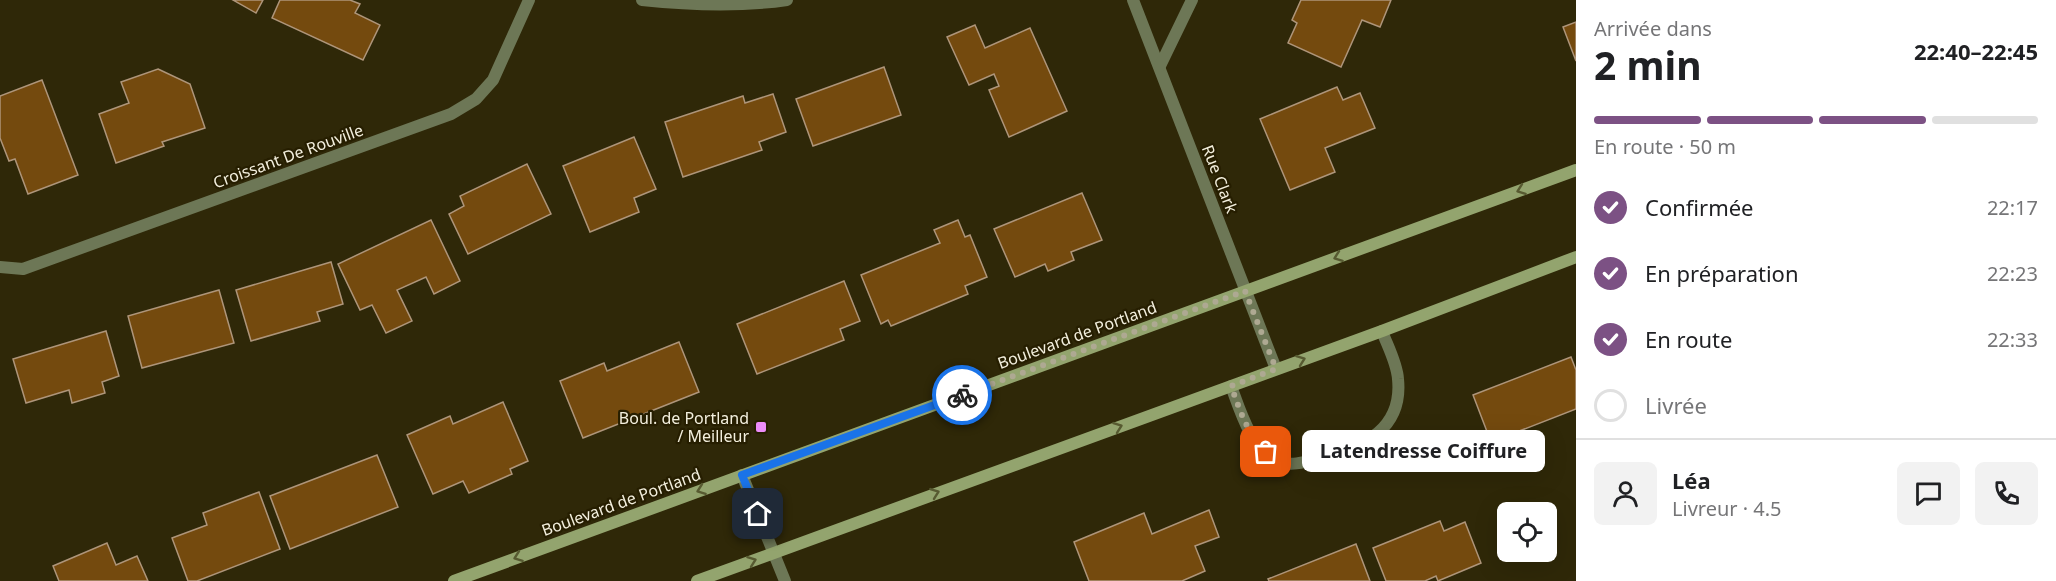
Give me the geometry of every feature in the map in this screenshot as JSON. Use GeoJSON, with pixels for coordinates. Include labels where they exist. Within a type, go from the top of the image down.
{"type":"FeatureCollection","features":[{"type":"Feature","properties":{"kind":"main road","name":"Boulevard de Portland"},"geometry":{"type":"LineString","coordinates":[[454,581],[1576,170]]}},
{"type":"Feature","properties":{"kind":"main road"},"geometry":{"type":"LineString","coordinates":[[697,581],[1382,331],[1576,257]]}},
{"type":"Feature","properties":{"kind":"street","name":"Croissant De Rouville"},"geometry":{"type":"LineString","coordinates":[[0,267],[23,269],[451,114],[476,99],[493,80],[529,0]]}},
{"type":"Feature","properties":{"kind":"street"},"geometry":{"type":"LineString","coordinates":[[642,0],[687,5],[787,0]]}},
{"type":"Feature","properties":{"kind":"street","name":"Rue Clark"},"geometry":{"type":"LineString","coordinates":[[1133,0],[1276,369]]}},
{"type":"Feature","properties":{"kind":"street"},"geometry":{"type":"LineString","coordinates":[[1160,66],[1192,0]]}},
{"type":"Feature","properties":{"kind":"street"},"geometry":{"type":"LineString","coordinates":[[1231,386],[1246,426],[1257,444],[1275,460],[1298,464],[1346,452],[1382,432],[1393,415],[1398,378],[1382,331]]}},
{"type":"Feature","properties":{"kind":"street"},"geometry":{"type":"LineString","coordinates":[[742,475],[785,581]]}},
{"type":"Feature","properties":{"kind":"building"},"geometry":{"type":"Polygon","coordinates":[[[233,0],[263,0],[256,13],[233,0]]]}},
{"type":"Feature","properties":{"kind":"building"},"geometry":{"type":"Polygon","coordinates":[[[280,0],[350,0],[360,4],[355,13],[380,25],[363,60],[272,18],[280,0]]]}},
{"type":"Feature","properties":{"kind":"building"},"geometry":{"type":"Polygon","coordinates":[[[1301,0],[1391,0],[1380,27],[1362,20],[1341,67],[1288,43],[1297,23],[1292,20],[1301,0]]]}},
{"type":"Feature","properties":{"kind":"building"},"geometry":{"type":"Polygon","coordinates":[[[1576,22],[1576,61],[1563,27],[1576,22]]]}},
{"type":"Feature","properties":{"kind":"building"},"geometry":{"type":"Polygon","coordinates":[[[975,25],[985,48],[1030,28],[1067,111],[1009,137],[989,90],[999,86],[994,74],[969,85],[947,37],[975,25]]]}},
{"type":"Feature","properties":{"kind":"building"},"geometry":{"type":"Polygon","coordinates":[[[884,67],[901,115],[813,146],[796,99],[884,67]]]}},
{"type":"Feature","properties":{"kind":"building"},"geometry":{"type":"Polygon","coordinates":[[[158,69],[190,84],[205,128],[162,142],[164,146],[116,163],[99,114],[129,103],[121,82],[158,69]]]}},
{"type":"Feature","properties":{"kind":"building"},"geometry":{"type":"Polygon","coordinates":[[[42,80],[78,175],[28,194],[15,159],[9,161],[0,138],[0,96],[42,80]]]}},
{"type":"Feature","properties":{"kind":"building"},"geometry":{"type":"Polygon","coordinates":[[[1337,87],[1343,100],[1360,93],[1375,128],[1325,148],[1335,172],[1290,190],[1260,119],[1337,87]]]}},
{"type":"Feature","properties":{"kind":"building"},"geometry":{"type":"Polygon","coordinates":[[[773,94],[786,132],[759,142],[762,150],[683,177],[665,122],[743,96],[745,103],[773,94]]]}},
{"type":"Feature","properties":{"kind":"building"},"geometry":{"type":"Polygon","coordinates":[[[634,137],[656,189],[634,198],[639,212],[590,232],[563,166],[634,137]]]}},
{"type":"Feature","properties":{"kind":"building"},"geometry":{"type":"Polygon","coordinates":[[[527,164],[551,214],[468,254],[449,214],[464,206],[460,196],[527,164]]]}},
{"type":"Feature","properties":{"kind":"building"},"geometry":{"type":"Polygon","coordinates":[[[1082,193],[1102,240],[1071,252],[1074,260],[1048,271],[1045,264],[1015,277],[994,229],[1082,193]]]}},
{"type":"Feature","properties":{"kind":"building"},"geometry":{"type":"Polygon","coordinates":[[[431,220],[460,281],[434,294],[426,277],[397,290],[412,321],[386,333],[372,305],[360,310],[338,264],[431,220]]]}},
{"type":"Feature","properties":{"kind":"building"},"geometry":{"type":"Polygon","coordinates":[[[958,220],[965,237],[970,235],[987,277],[965,286],[968,294],[891,326],[888,320],[881,324],[861,275],[940,243],[934,230],[958,220]]]}},
{"type":"Feature","properties":{"kind":"building"},"geometry":{"type":"Polygon","coordinates":[[[331,262],[343,304],[317,312],[320,321],[251,341],[236,290],[331,262]]]}},
{"type":"Feature","properties":{"kind":"building"},"geometry":{"type":"Polygon","coordinates":[[[844,281],[860,321],[840,329],[844,340],[757,374],[737,324],[844,281]]]}},
{"type":"Feature","properties":{"kind":"building"},"geometry":{"type":"Polygon","coordinates":[[[219,290],[234,343],[142,368],[128,316],[219,290]]]}},
{"type":"Feature","properties":{"kind":"building"},"geometry":{"type":"Polygon","coordinates":[[[106,331],[119,376],[102,382],[105,393],[72,403],[69,390],[26,403],[13,359],[106,331]]]}},
{"type":"Feature","properties":{"kind":"building"},"geometry":{"type":"Polygon","coordinates":[[[679,342],[699,392],[583,438],[560,381],[604,363],[607,371],[679,342]]]}},
{"type":"Feature","properties":{"kind":"building"},"geometry":{"type":"Polygon","coordinates":[[[1571,357],[1576,370],[1576,409],[1491,442],[1473,395],[1571,357]]]}},
{"type":"Feature","properties":{"kind":"building"},"geometry":{"type":"Polygon","coordinates":[[[503,402],[528,461],[510,469],[512,474],[469,493],[463,481],[433,494],[407,435],[450,416],[453,424],[503,402]]]}},
{"type":"Feature","properties":{"kind":"building"},"geometry":{"type":"Polygon","coordinates":[[[377,455],[398,507],[290,549],[270,496],[377,455]]]}},
{"type":"Feature","properties":{"kind":"building"},"geometry":{"type":"Polygon","coordinates":[[[259,492],[280,549],[197,581],[188,581],[172,538],[207,525],[203,513],[259,492]]]}},
{"type":"Feature","properties":{"kind":"building"},"geometry":{"type":"Polygon","coordinates":[[[1209,510],[1219,537],[1195,546],[1205,571],[1182,581],[1089,581],[1074,542],[1144,513],[1152,534],[1209,510]]]}},
{"type":"Feature","properties":{"kind":"building"},"geometry":{"type":"Polygon","coordinates":[[[1440,521],[1444,531],[1465,522],[1481,563],[1438,581],[1436,576],[1425,581],[1386,581],[1373,548],[1440,521]]]}},
{"type":"Feature","properties":{"kind":"building"},"geometry":{"type":"Polygon","coordinates":[[[107,543],[116,565],[137,556],[148,581],[59,581],[53,566],[107,543]]]}},
{"type":"Feature","properties":{"kind":"building"},"geometry":{"type":"Polygon","coordinates":[[[1356,544],[1370,581],[1269,581],[1268,579],[1356,544]]]}},
{"type":"Feature","properties":{"kind":"way so far"},"geometry":{"type":"LineString","coordinates":[[962,395],[1245,291],[1276,369],[1231,386],[1246,426],[1257,444],[1266,452]]}},
{"type":"Feature","properties":{"kind":"place","name":"Boul. de Portland / Meilleur"},"geometry":{"type":"Point","coordinates":[761,427]}},
{"type":"Feature","properties":{"kind":"place","name":"Latendresse Coiffure"},"geometry":{"type":"Point","coordinates":[1266,452]}},
{"type":"Feature","properties":{"kind":"route"},"geometry":{"type":"LineString","coordinates":[[758,514],[742,475],[962,395]]}}]}
